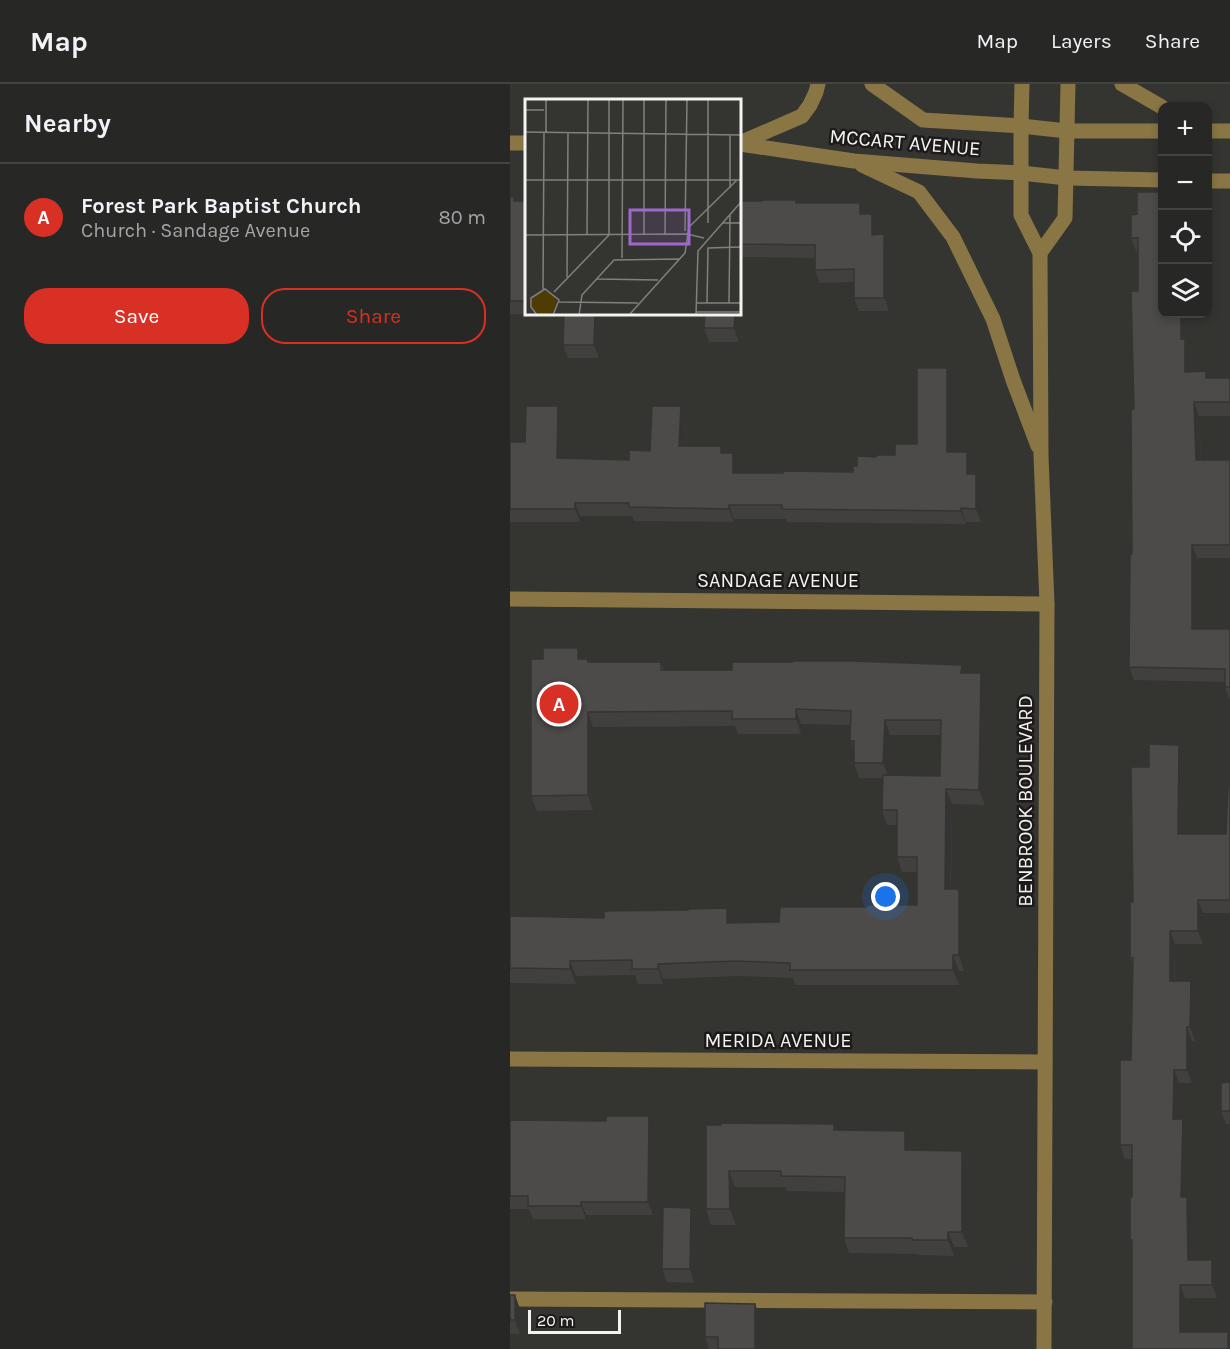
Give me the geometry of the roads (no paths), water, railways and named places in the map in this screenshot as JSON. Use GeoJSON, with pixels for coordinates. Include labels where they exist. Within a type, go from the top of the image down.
{"type":"FeatureCollection","features":[{"type":"Feature","properties":{"kind":"street"},"geometry":{"type":"LineString","coordinates":[[741,144],[801,116],[810,105],[818,84]]}},
{"type":"Feature","properties":{"kind":"street"},"geometry":{"type":"LineString","coordinates":[[872,84],[923,120],[1067,131],[1158,131]]}},
{"type":"Feature","properties":{"kind":"street","name":"BENBROOK BOULEVARD"},"geometry":{"type":"LineString","coordinates":[[1022,84],[1021,215],[1040,253],[1041,456],[1047,604],[1044,1349]]}},
{"type":"Feature","properties":{"kind":"street"},"geometry":{"type":"LineString","coordinates":[[1040,253],[1065,218],[1068,84]]}},
{"type":"Feature","properties":{"kind":"street"},"geometry":{"type":"LineString","coordinates":[[1122,84],[1158,105]]}},
{"type":"Feature","properties":{"kind":"street","name":"MCCART AVENUE"},"geometry":{"type":"LineString","coordinates":[[741,144],[854,161],[977,171],[1021,172],[1067,178],[1158,180]]}},
{"type":"Feature","properties":{"kind":"street"},"geometry":{"type":"LineString","coordinates":[[854,161],[919,192],[953,237],[993,319],[1041,456]]}},
{"type":"Feature","properties":{"kind":"street"},"geometry":{"type":"LineString","coordinates":[[1212,181],[1230,181]]}},
{"type":"Feature","properties":{"kind":"street","name":"SANDAGE AVENUE"},"geometry":{"type":"LineString","coordinates":[[510,599],[1047,604]]}},
{"type":"Feature","properties":{"kind":"street","name":"MERIDA AVENUE"},"geometry":{"type":"LineString","coordinates":[[510,1059],[1045,1062]]}},
{"type":"Feature","properties":{"kind":"street"},"geometry":{"type":"LineString","coordinates":[[510,1299],[1045,1302]]}},
{"type":"Feature","properties":{"kind":"place","name":"Forest Park Baptist Church"},"geometry":{"type":"Point","coordinates":[559,704]}}]}
